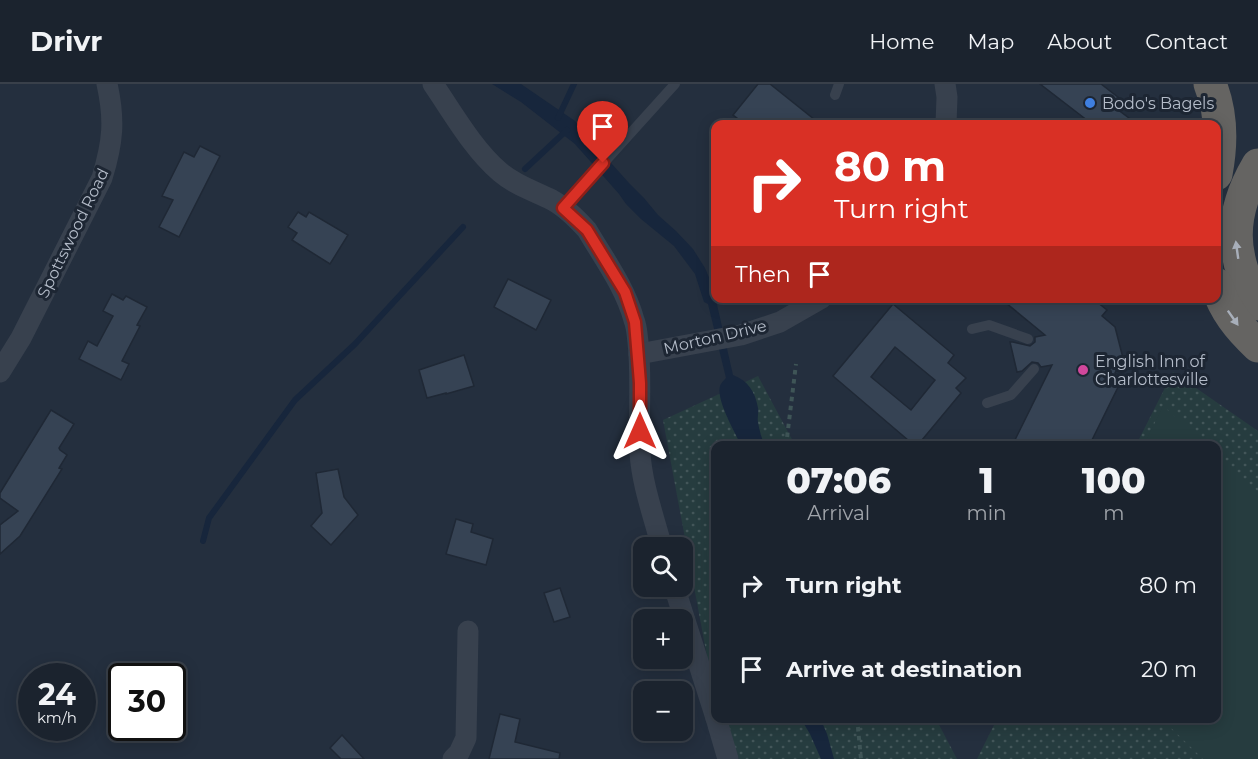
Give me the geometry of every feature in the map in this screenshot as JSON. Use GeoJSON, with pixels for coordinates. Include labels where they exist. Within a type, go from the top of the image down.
{"type":"FeatureCollection","features":[{"type":"Feature","properties":{"kind":"highway"},"geometry":{"type":"LineString","coordinates":[[1210,84],[1220,120]]}},
{"type":"Feature","properties":{"kind":"highway"},"geometry":{"type":"LineString","coordinates":[[1258,165],[1241,205],[1236,241],[1239,263],[1247,286],[1258,304]]}},
{"type":"Feature","properties":{"kind":"highway"},"geometry":{"type":"LineString","coordinates":[[1221,296],[1240,330],[1258,346]]}},
{"type":"Feature","properties":{"kind":"street","name":"Spottswood Road"},"geometry":{"type":"LineString","coordinates":[[0,372],[21,338],[102,178],[110,152],[113,125],[107,84]]}},
{"type":"Feature","properties":{"kind":"street"},"geometry":{"type":"LineString","coordinates":[[433,84],[482,155],[500,173],[522,187],[553,201],[587,230],[625,292],[635,322],[639,354],[642,470],[659,537]]}},
{"type":"Feature","properties":{"kind":"street"},"geometry":{"type":"LineString","coordinates":[[945,84],[946,120]]}},
{"type":"Feature","properties":{"kind":"street","name":"Morton Drive"},"geometry":{"type":"LineString","coordinates":[[639,354],[741,335],[780,322],[813,303]]}},
{"type":"Feature","properties":{"kind":"street"},"geometry":{"type":"LineString","coordinates":[[678,597],[711,702]]}},
{"type":"Feature","properties":{"kind":"street"},"geometry":{"type":"LineString","coordinates":[[453,759],[459,753],[466,738],[468,630]]}},
{"type":"Feature","properties":{"kind":"street"},"geometry":{"type":"LineString","coordinates":[[717,723],[728,759]]}},
{"type":"Feature","properties":{"kind":"lane"},"geometry":{"type":"LineString","coordinates":[[563,208],[675,84]]}},
{"type":"Feature","properties":{"kind":"lane"},"geometry":{"type":"LineString","coordinates":[[835,95],[839,84]]}},
{"type":"Feature","properties":{"kind":"lane"},"geometry":{"type":"LineString","coordinates":[[972,329],[990,325],[1028,339]]}},
{"type":"Feature","properties":{"kind":"lane"},"geometry":{"type":"LineString","coordinates":[[987,403],[1011,395],[1034,369]]}},
{"type":"Feature","properties":{"kind":"path"},"geometry":{"type":"LineString","coordinates":[[787,441],[796,364]]}},
{"type":"Feature","properties":{"kind":"path"},"geometry":{"type":"LineString","coordinates":[[857,723],[861,759]]}},
{"type":"Feature","properties":{"kind":"green space"},"geometry":{"type":"Polygon","coordinates":[[[1173,372],[1258,431],[1258,759],[977,759],[995,723],[1221,723],[1221,441],[1138,441],[1173,372]]]}},
{"type":"Feature","properties":{"kind":"green space"},"geometry":{"type":"Polygon","coordinates":[[[758,376],[793,441],[711,441],[711,678],[693,581],[693,537],[685,537],[663,420],[758,376]]]}},
{"type":"Feature","properties":{"kind":"green space"},"geometry":{"type":"Polygon","coordinates":[[[1163,406],[1202,441],[1146,441],[1163,406]]]}},
{"type":"Feature","properties":{"kind":"green space"},"geometry":{"type":"Polygon","coordinates":[[[1221,458],[1258,492],[1258,759],[1203,759],[1166,723],[1221,723],[1221,458]]]}},
{"type":"Feature","properties":{"kind":"green space"},"geometry":{"type":"Polygon","coordinates":[[[726,723],[938,723],[957,759],[739,759],[726,723]]]}},
{"type":"Feature","properties":{"kind":"water"},"geometry":{"type":"Polygon","coordinates":[[[492,84],[521,84],[575,121],[658,215],[693,249],[711,282],[711,303],[717,303],[733,375],[750,387],[755,397],[758,425],[763,441],[739,441],[727,416],[720,392],[720,385],[726,378],[708,304],[704,302],[695,274],[674,246],[626,204],[575,144],[521,102],[492,84]]]}},
{"type":"Feature","properties":{"kind":"water"},"geometry":{"type":"Polygon","coordinates":[[[803,723],[822,723],[834,759],[821,759],[803,723]]]}},
{"type":"Feature","properties":{"kind":"building"},"geometry":{"type":"Polygon","coordinates":[[[758,84],[770,84],[815,120],[740,120],[733,115],[758,84]]]}},
{"type":"Feature","properties":{"kind":"building","name":"Bodo's Bagels"},"geometry":{"type":"Polygon","coordinates":[[[1040,84],[1101,84],[1119,98],[1113,106],[1132,120],[1087,120],[1040,84]]]}},
{"type":"Feature","properties":{"kind":"building"},"geometry":{"type":"Polygon","coordinates":[[[200,146],[220,156],[179,237],[159,227],[173,200],[162,196],[184,152],[194,157],[200,146]]]}},
{"type":"Feature","properties":{"kind":"building"},"geometry":{"type":"Polygon","coordinates":[[[298,212],[306,217],[309,212],[348,235],[330,264],[292,240],[297,233],[288,227],[298,212]]]}},
{"type":"Feature","properties":{"kind":"building"},"geometry":{"type":"Polygon","coordinates":[[[508,279],[551,300],[536,330],[494,307],[508,279]]]}},
{"type":"Feature","properties":{"kind":"building"},"geometry":{"type":"Polygon","coordinates":[[[112,294],[123,300],[126,296],[147,307],[122,361],[129,364],[121,380],[79,359],[88,341],[97,346],[113,316],[103,311],[112,294]]]}},
{"type":"Feature","properties":{"kind":"building","name":"English Inn of Charlottesville"},"geometry":{"type":"Polygon","coordinates":[[[1006,303],[1098,303],[1107,310],[1102,316],[1115,327],[1123,358],[1115,373],[1123,377],[1091,441],[1014,441],[1052,365],[1041,367],[1038,363],[1032,362],[1022,371],[1017,372],[1010,342],[1030,346],[1035,342],[1035,337],[1045,335],[1006,303]]]}},
{"type":"Feature","properties":{"kind":"building"},"geometry":{"type":"Polygon","coordinates":[[[893,304],[954,355],[948,363],[966,378],[956,388],[961,393],[921,441],[909,441],[833,376],[893,304]],[[895,347],[871,377],[911,410],[935,380],[895,347]]]}},
{"type":"Feature","properties":{"kind":"building"},"geometry":{"type":"Polygon","coordinates":[[[464,355],[474,386],[427,398],[419,370],[464,355]]]}},
{"type":"Feature","properties":{"kind":"building"},"geometry":{"type":"Polygon","coordinates":[[[51,410],[74,424],[59,448],[67,455],[59,468],[62,469],[20,536],[0,554],[0,525],[18,511],[0,498],[0,493],[51,410]]]}},
{"type":"Feature","properties":{"kind":"building"},"geometry":{"type":"Polygon","coordinates":[[[338,469],[344,497],[358,515],[331,545],[311,526],[322,513],[316,473],[338,469]]]}},
{"type":"Feature","properties":{"kind":"building"},"geometry":{"type":"Polygon","coordinates":[[[456,519],[473,524],[471,532],[493,539],[486,565],[446,554],[456,519]]]}},
{"type":"Feature","properties":{"kind":"building"},"geometry":{"type":"Polygon","coordinates":[[[560,588],[570,617],[554,622],[544,593],[560,588]]]}},
{"type":"Feature","properties":{"kind":"building"},"geometry":{"type":"Polygon","coordinates":[[[500,714],[520,719],[515,742],[560,753],[559,759],[489,759],[500,714]]]}},
{"type":"Feature","properties":{"kind":"building"},"geometry":{"type":"Polygon","coordinates":[[[342,735],[364,759],[341,759],[330,748],[342,735]]]}},
{"type":"Feature","properties":{"kind":"waterway"},"geometry":{"type":"LineString","coordinates":[[558,118],[574,84]]}},
{"type":"Feature","properties":{"kind":"waterway"},"geometry":{"type":"LineString","coordinates":[[525,169],[567,130]]}},
{"type":"Feature","properties":{"kind":"waterway"},"geometry":{"type":"LineString","coordinates":[[203,541],[209,518],[295,400],[355,344],[463,227]]}},
{"type":"Feature","properties":{"kind":"place","name":"Bodo's Bagels"},"geometry":{"type":"Point","coordinates":[1090,103]}},
{"type":"Feature","properties":{"kind":"place","name":"English Inn of Charlottesville"},"geometry":{"type":"Point","coordinates":[1083,370]}},
{"type":"Feature","properties":{"kind":"route"},"geometry":{"type":"LineString","coordinates":[[603,163],[563,208],[587,230],[625,292],[635,322],[639,354],[640,431]]}}]}
